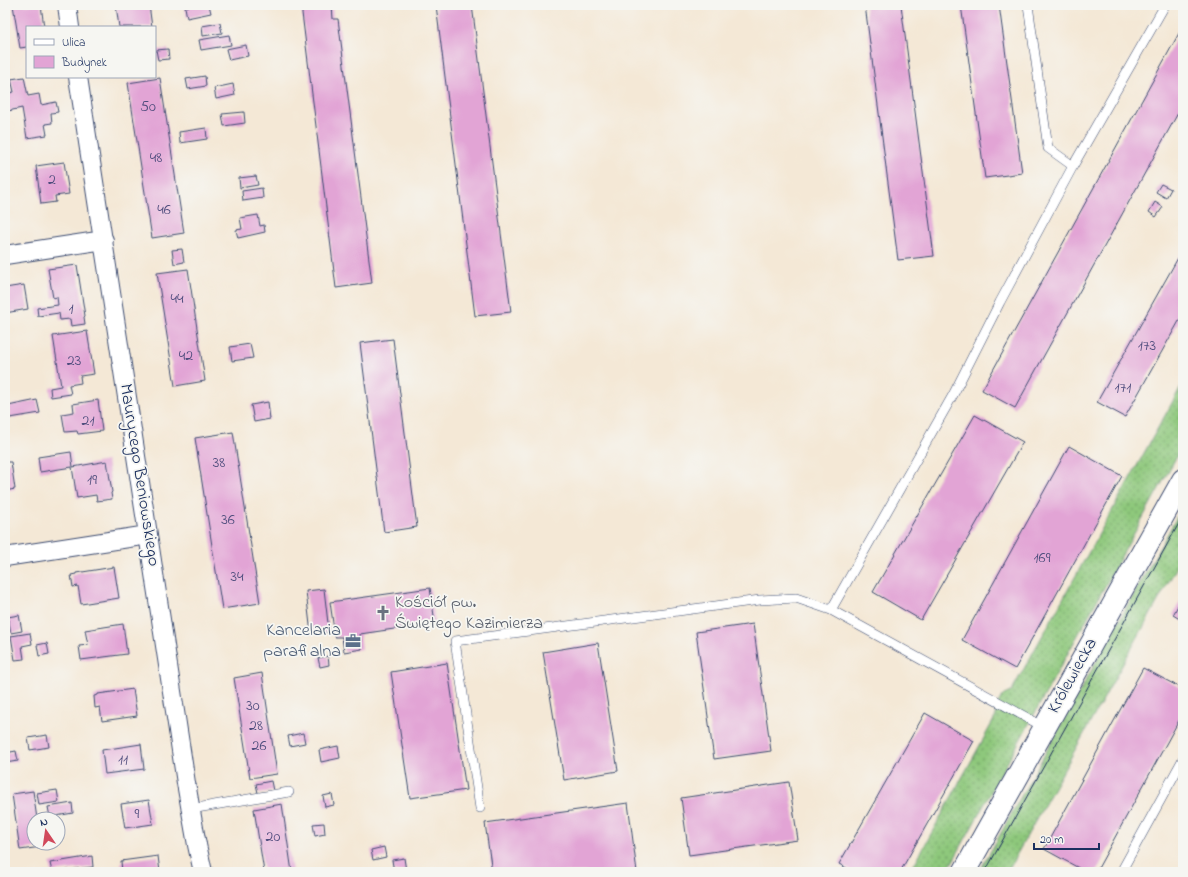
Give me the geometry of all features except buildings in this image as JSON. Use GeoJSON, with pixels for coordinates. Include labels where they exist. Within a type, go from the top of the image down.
{"type":"FeatureCollection","features":[{"type":"Feature","properties":{"kind":"main road","name":"Królewiecka"},"geometry":{"type":"LineString","coordinates":[[964,872],[1183,480]]}},
{"type":"Feature","properties":{"kind":"street"},"geometry":{"type":"LineString","coordinates":[[67,5],[70,26]]}},
{"type":"Feature","properties":{"kind":"street","name":"Maurycego Beniowskiego"},"geometry":{"type":"LineString","coordinates":[[78,78],[191,809],[203,872]]}},
{"type":"Feature","properties":{"kind":"street"},"geometry":{"type":"LineString","coordinates":[[5,255],[104,240]]}},
{"type":"Feature","properties":{"kind":"street"},"geometry":{"type":"LineString","coordinates":[[5,557],[148,535]]}},
{"type":"Feature","properties":{"kind":"lane"},"geometry":{"type":"LineString","coordinates":[[1028,5],[1048,148],[1073,166]]}},
{"type":"Feature","properties":{"kind":"lane"},"geometry":{"type":"LineString","coordinates":[[831,610],[953,395],[1000,302],[1073,166],[1165,5]]}},
{"type":"Feature","properties":{"kind":"lane"},"geometry":{"type":"LineString","coordinates":[[480,808],[455,641],[760,600],[796,598],[831,610],[1044,727]]}},
{"type":"Feature","properties":{"kind":"lane"},"geometry":{"type":"LineString","coordinates":[[1121,872],[1183,759]]}},
{"type":"Feature","properties":{"kind":"lane"},"geometry":{"type":"LineString","coordinates":[[191,809],[289,792]]}},
{"type":"Feature","properties":{"kind":"green space"},"geometry":{"type":"Polygon","coordinates":[[[1183,383],[1183,445],[947,872],[910,872],[996,716],[995,709],[1002,696],[1011,692],[1183,383]]]}},
{"type":"Feature","properties":{"kind":"green space"},"geometry":{"type":"Polygon","coordinates":[[[1183,506],[1183,556],[1007,872],[979,872],[1183,506]]]}},
{"type":"Feature","properties":{"kind":"tram line"},"geometry":{"type":"LineString","coordinates":[[985,872],[1183,516]]}},
{"type":"Feature","properties":{"kind":"place","name":"Kościół pw. Świętego Kazimierza"},"geometry":{"type":"Point","coordinates":[383,613]}},
{"type":"Feature","properties":{"kind":"place","name":"Kancelaria parafialna"},"geometry":{"type":"Point","coordinates":[353,641]}}]}
